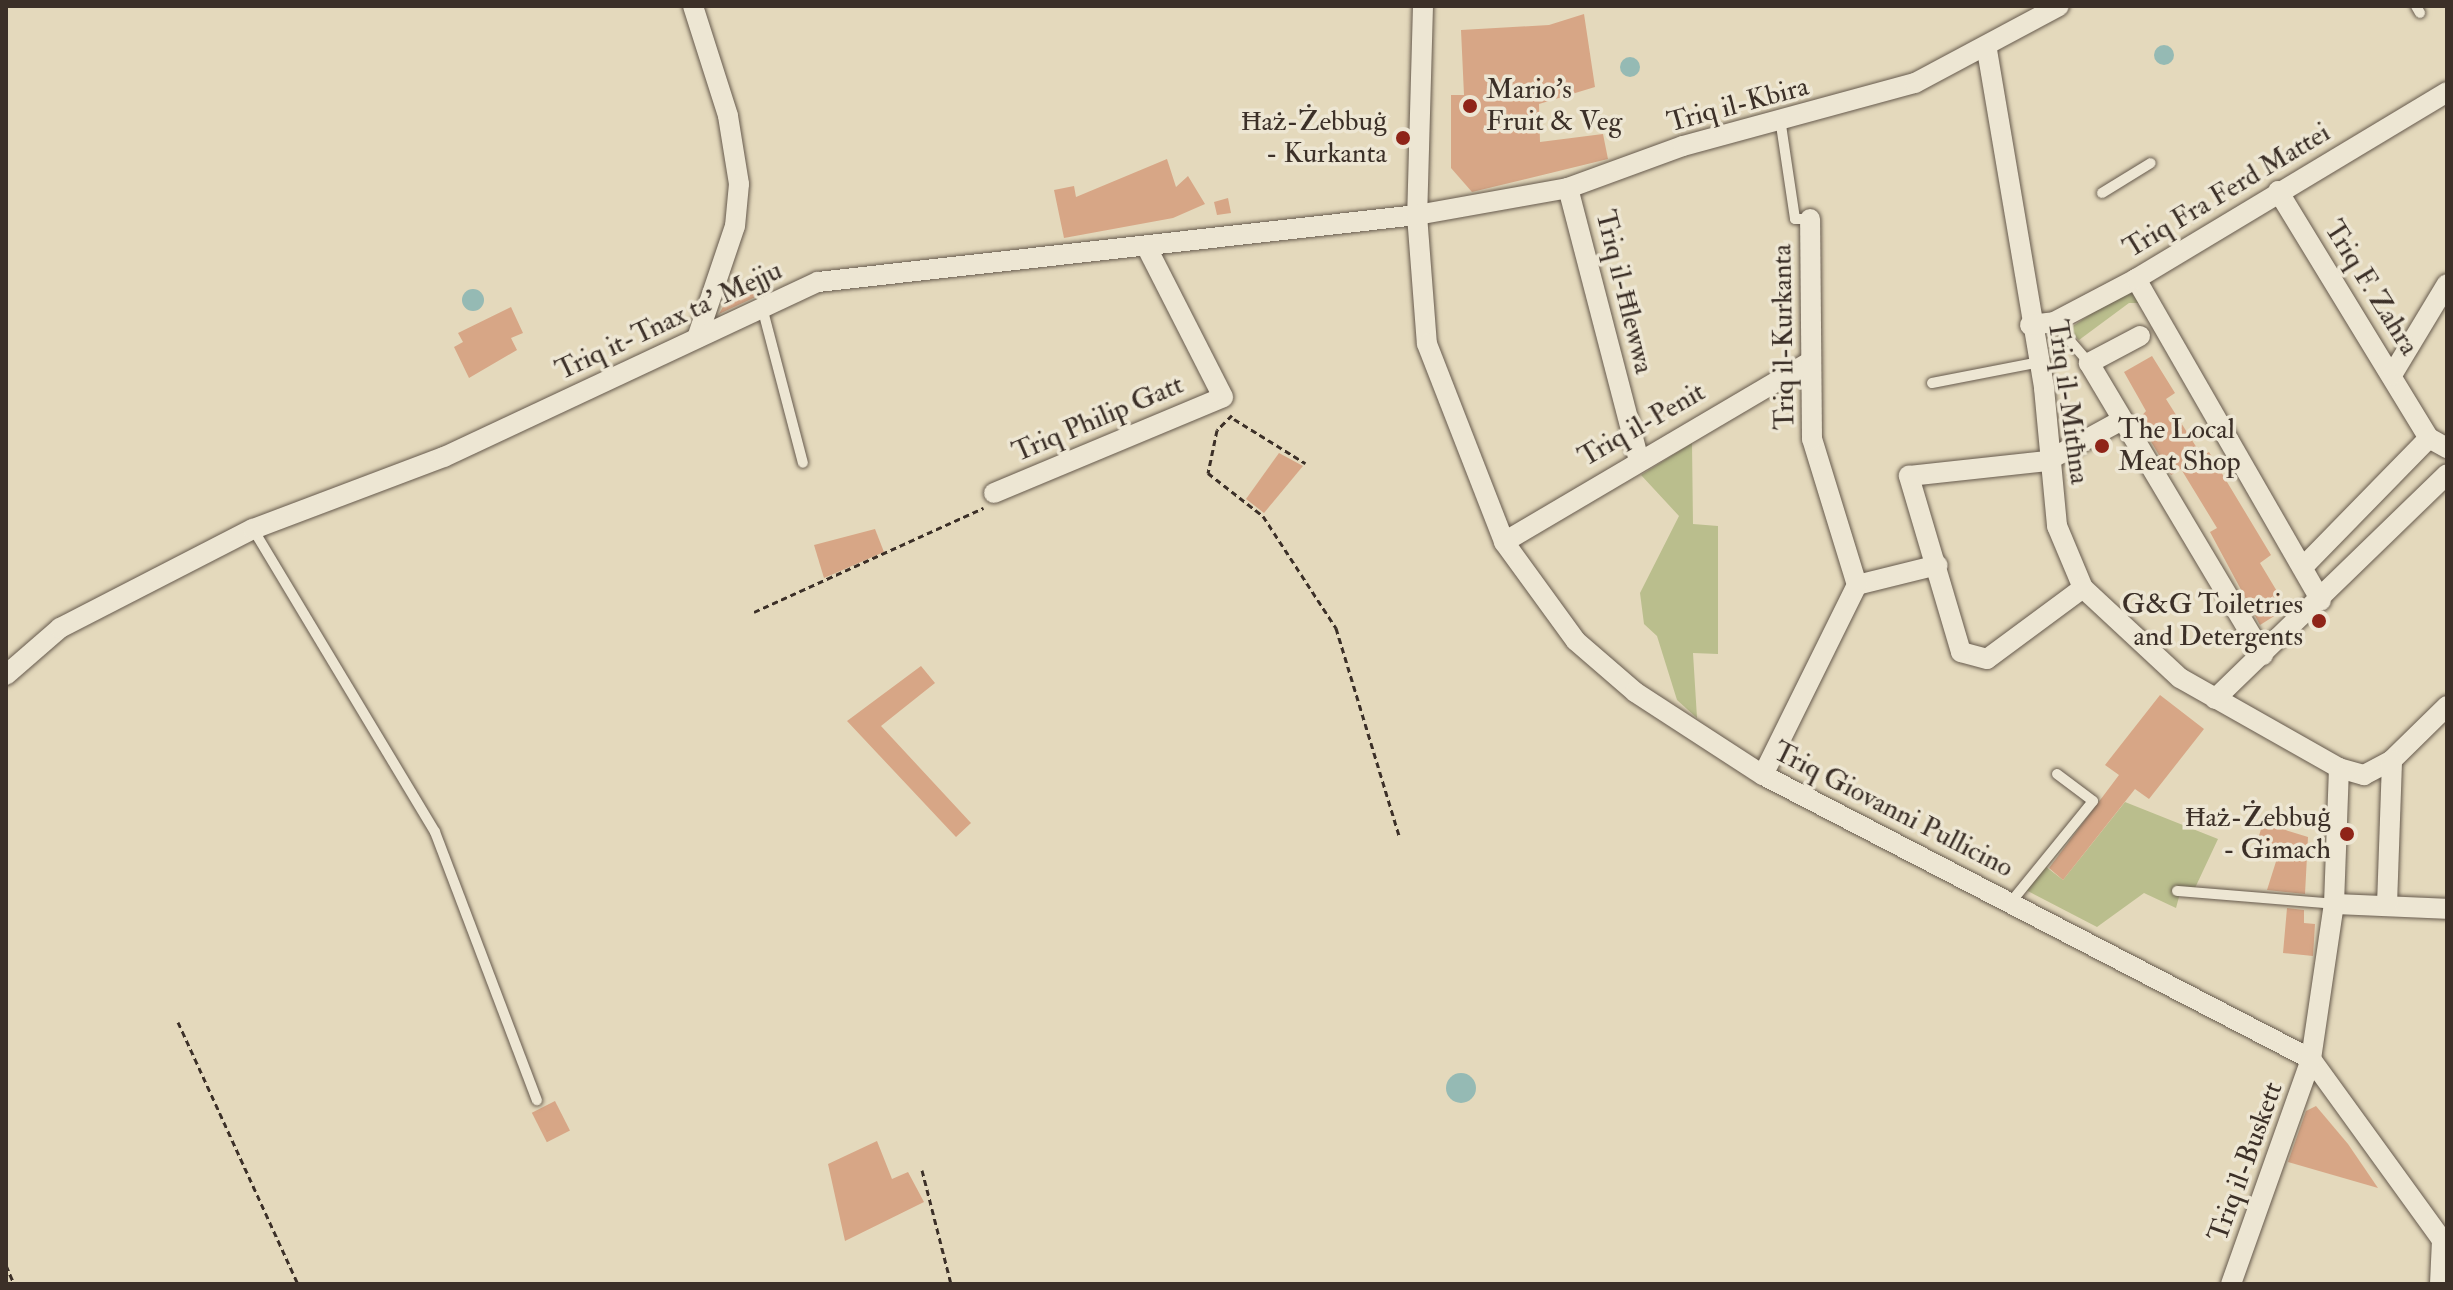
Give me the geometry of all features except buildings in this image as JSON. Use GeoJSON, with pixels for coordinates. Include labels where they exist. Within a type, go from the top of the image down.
{"type":"FeatureCollection","features":[{"type":"Feature","properties":{"kind":"street"},"geometry":{"type":"LineString","coordinates":[[693,6],[728,116],[739,184],[735,226],[697,338]]}},
{"type":"Feature","properties":{"kind":"street"},"geometry":{"type":"LineString","coordinates":[[1423,6],[1434,6]]}},
{"type":"Feature","properties":{"kind":"street","name":"Triq Giovanni Pullicino"},"geometry":{"type":"LineString","coordinates":[[1423,6],[1417,215],[1427,344],[1504,542],[1576,641],[1635,692],[1763,775],[2311,1059]]}},
{"type":"Feature","properties":{"kind":"street","name":"Triq il-Kbira"},"geometry":{"type":"LineString","coordinates":[[1417,215],[1568,188],[1683,146],[1781,125],[1915,83],[1987,50],[2059,6]]}},
{"type":"Feature","properties":{"kind":"street","name":"Triq il-Mitħna"},"geometry":{"type":"LineString","coordinates":[[1987,50],[2030,325],[2040,362],[2047,461],[2057,526],[2083,588],[2150,655],[2215,699],[2339,768],[2364,775],[2392,760]]}},
{"type":"Feature","properties":{"kind":"street","name":"Triq Fra Ferd Mattei"},"geometry":{"type":"LineString","coordinates":[[2030,325],[2054,322],[2136,279],[2447,92]]}},
{"type":"Feature","properties":{"kind":"street","name":"Triq il-Ħlewwa"},"geometry":{"type":"LineString","coordinates":[[1568,188],[1638,457]]}},
{"type":"Feature","properties":{"kind":"street","name":"Triq F. Zahra"},"geometry":{"type":"LineString","coordinates":[[2278,191],[2438,443]]}},
{"type":"Feature","properties":{"kind":"street","name":"Triq it-Tnax ta' Mejju"},"geometry":{"type":"LineString","coordinates":[[6,675],[60,628],[253,529],[444,457],[818,282],[1147,248],[1417,215]]}},
{"type":"Feature","properties":{"kind":"street","name":"Triq il-Kurkanta"},"geometry":{"type":"LineString","coordinates":[[1810,219],[1812,439],[1857,585]]}},
{"type":"Feature","properties":{"kind":"street"},"geometry":{"type":"LineString","coordinates":[[1147,248],[1223,397]]}},
{"type":"Feature","properties":{"kind":"street"},"geometry":{"type":"LineString","coordinates":[[2136,279],[2321,601]]}},
{"type":"Feature","properties":{"kind":"street"},"geometry":{"type":"LineString","coordinates":[[2392,375],[2447,284]]}},
{"type":"Feature","properties":{"kind":"street"},"geometry":{"type":"LineString","coordinates":[[2140,336],[2089,363],[2263,655]]}},
{"type":"Feature","properties":{"kind":"street","name":"Triq il-Penit"},"geometry":{"type":"LineString","coordinates":[[1504,542],[1638,457],[1810,362]]}},
{"type":"Feature","properties":{"kind":"street","name":"Triq Philip Gatt"},"geometry":{"type":"LineString","coordinates":[[994,493],[1223,397]]}},
{"type":"Feature","properties":{"kind":"street"},"geometry":{"type":"LineString","coordinates":[[2083,588],[1987,659],[1961,652],[1938,565],[1909,476],[2047,461],[2122,420]]}},
{"type":"Feature","properties":{"kind":"street"},"geometry":{"type":"LineString","coordinates":[[2303,567],[2438,443]]}},
{"type":"Feature","properties":{"kind":"street"},"geometry":{"type":"LineString","coordinates":[[2215,699],[2321,601],[2447,474]]}},
{"type":"Feature","properties":{"kind":"street"},"geometry":{"type":"LineString","coordinates":[[1763,775],[1857,585],[1938,565]]}},
{"type":"Feature","properties":{"kind":"street"},"geometry":{"type":"LineString","coordinates":[[2387,905],[2392,760],[2447,706]]}},
{"type":"Feature","properties":{"kind":"street"},"geometry":{"type":"LineString","coordinates":[[2339,768],[2334,904],[2447,909]]}},
{"type":"Feature","properties":{"kind":"street","name":"Triq il-Buskett"},"geometry":{"type":"LineString","coordinates":[[2231,1284],[2311,1059],[2334,904]]}},
{"type":"Feature","properties":{"kind":"street"},"geometry":{"type":"LineString","coordinates":[[2311,1059],[2445,1243],[2440,1284]]}},
{"type":"Feature","properties":{"kind":"lane","name":"Triq il-Kurkanta"},"geometry":{"type":"LineString","coordinates":[[1781,125],[1795,219],[1810,219]]}},
{"type":"Feature","properties":{"kind":"lane"},"geometry":{"type":"LineString","coordinates":[[2102,193],[2151,163]]}},
{"type":"Feature","properties":{"kind":"lane"},"geometry":{"type":"LineString","coordinates":[[762,307],[803,463]]}},
{"type":"Feature","properties":{"kind":"lane"},"geometry":{"type":"LineString","coordinates":[[2054,322],[2089,363]]}},
{"type":"Feature","properties":{"kind":"lane"},"geometry":{"type":"LineString","coordinates":[[1932,383],[2040,362]]}},
{"type":"Feature","properties":{"kind":"lane"},"geometry":{"type":"LineString","coordinates":[[253,529],[435,832],[537,1100]]}},
{"type":"Feature","properties":{"kind":"lane"},"geometry":{"type":"LineString","coordinates":[[2011,902],[2093,801],[2057,774]]}},
{"type":"Feature","properties":{"kind":"lane"},"geometry":{"type":"LineString","coordinates":[[2177,891],[2334,904]]}},
{"type":"Feature","properties":{"kind":"path"},"geometry":{"type":"LineString","coordinates":[[1223,397],[1233,418],[1305,463]]}},
{"type":"Feature","properties":{"kind":"path"},"geometry":{"type":"LineString","coordinates":[[1233,418],[1217,430],[1208,473],[1263,516],[1336,628],[1399,836]]}},
{"type":"Feature","properties":{"kind":"path"},"geometry":{"type":"LineString","coordinates":[[754,612],[987,507],[994,493]]}},
{"type":"Feature","properties":{"kind":"path"},"geometry":{"type":"LineString","coordinates":[[178,1022],[298,1284]]}},
{"type":"Feature","properties":{"kind":"path"},"geometry":{"type":"LineString","coordinates":[[922,1170],[951,1284]]}},
{"type":"Feature","properties":{"kind":"path"},"geometry":{"type":"LineString","coordinates":[[6,1265],[14,1284]]}},
{"type":"Feature","properties":{"kind":"green space"},"geometry":{"type":"Polygon","coordinates":[[[2130,288],[2143,303],[2129,303],[2079,340],[2067,330],[2130,288]]]}},
{"type":"Feature","properties":{"kind":"green space"},"geometry":{"type":"Polygon","coordinates":[[[1692,443],[1693,524],[1718,526],[1718,654],[1693,653],[1697,718],[1677,700],[1657,636],[1644,624],[1640,593],[1679,516],[1641,475],[1692,443]]]}},
{"type":"Feature","properties":{"kind":"green space"},"geometry":{"type":"Polygon","coordinates":[[[2125,802],[2218,839],[2195,888],[2182,886],[2176,908],[2144,893],[2097,927],[2026,890],[2045,866],[2063,880],[2125,802]]]}},
{"type":"Feature","properties":{"kind":"water"},"geometry":{"type":"Polygon","coordinates":[[[2164,45],[2171,48],[2174,55],[2171,62],[2164,65],[2157,62],[2154,55],[2157,48],[2164,45]]]}},
{"type":"Feature","properties":{"kind":"water"},"geometry":{"type":"Polygon","coordinates":[[[1630,57],[1637,60],[1640,67],[1637,74],[1630,77],[1623,74],[1620,67],[1623,60],[1630,57]]]}},
{"type":"Feature","properties":{"kind":"water"},"geometry":{"type":"Polygon","coordinates":[[[473,289],[481,292],[484,300],[481,308],[473,311],[465,308],[462,300],[465,292],[473,289]]]}},
{"type":"Feature","properties":{"kind":"water"},"geometry":{"type":"Polygon","coordinates":[[[1461,1073],[1467,1074],[1475,1082],[1475,1094],[1467,1102],[1461,1103],[1455,1102],[1447,1094],[1446,1088],[1447,1082],[1455,1074],[1461,1073]]]}},
{"type":"Feature","properties":{"kind":"place","name":"Mario's Fruit & Veg"},"geometry":{"type":"Point","coordinates":[1470,106]}},
{"type":"Feature","properties":{"kind":"place","name":"Ħaż-Żebbuġ - Kurkanta"},"geometry":{"type":"Point","coordinates":[1403,138]}},
{"type":"Feature","properties":{"kind":"place","name":"The Local Meat Shop"},"geometry":{"type":"Point","coordinates":[2102,446]}},
{"type":"Feature","properties":{"kind":"place","name":"G&G Toiletries and Detergents"},"geometry":{"type":"Point","coordinates":[2319,621]}},
{"type":"Feature","properties":{"kind":"place","name":"Ħaż-Żebbuġ - Gimach"},"geometry":{"type":"Point","coordinates":[2347,834]}}]}
